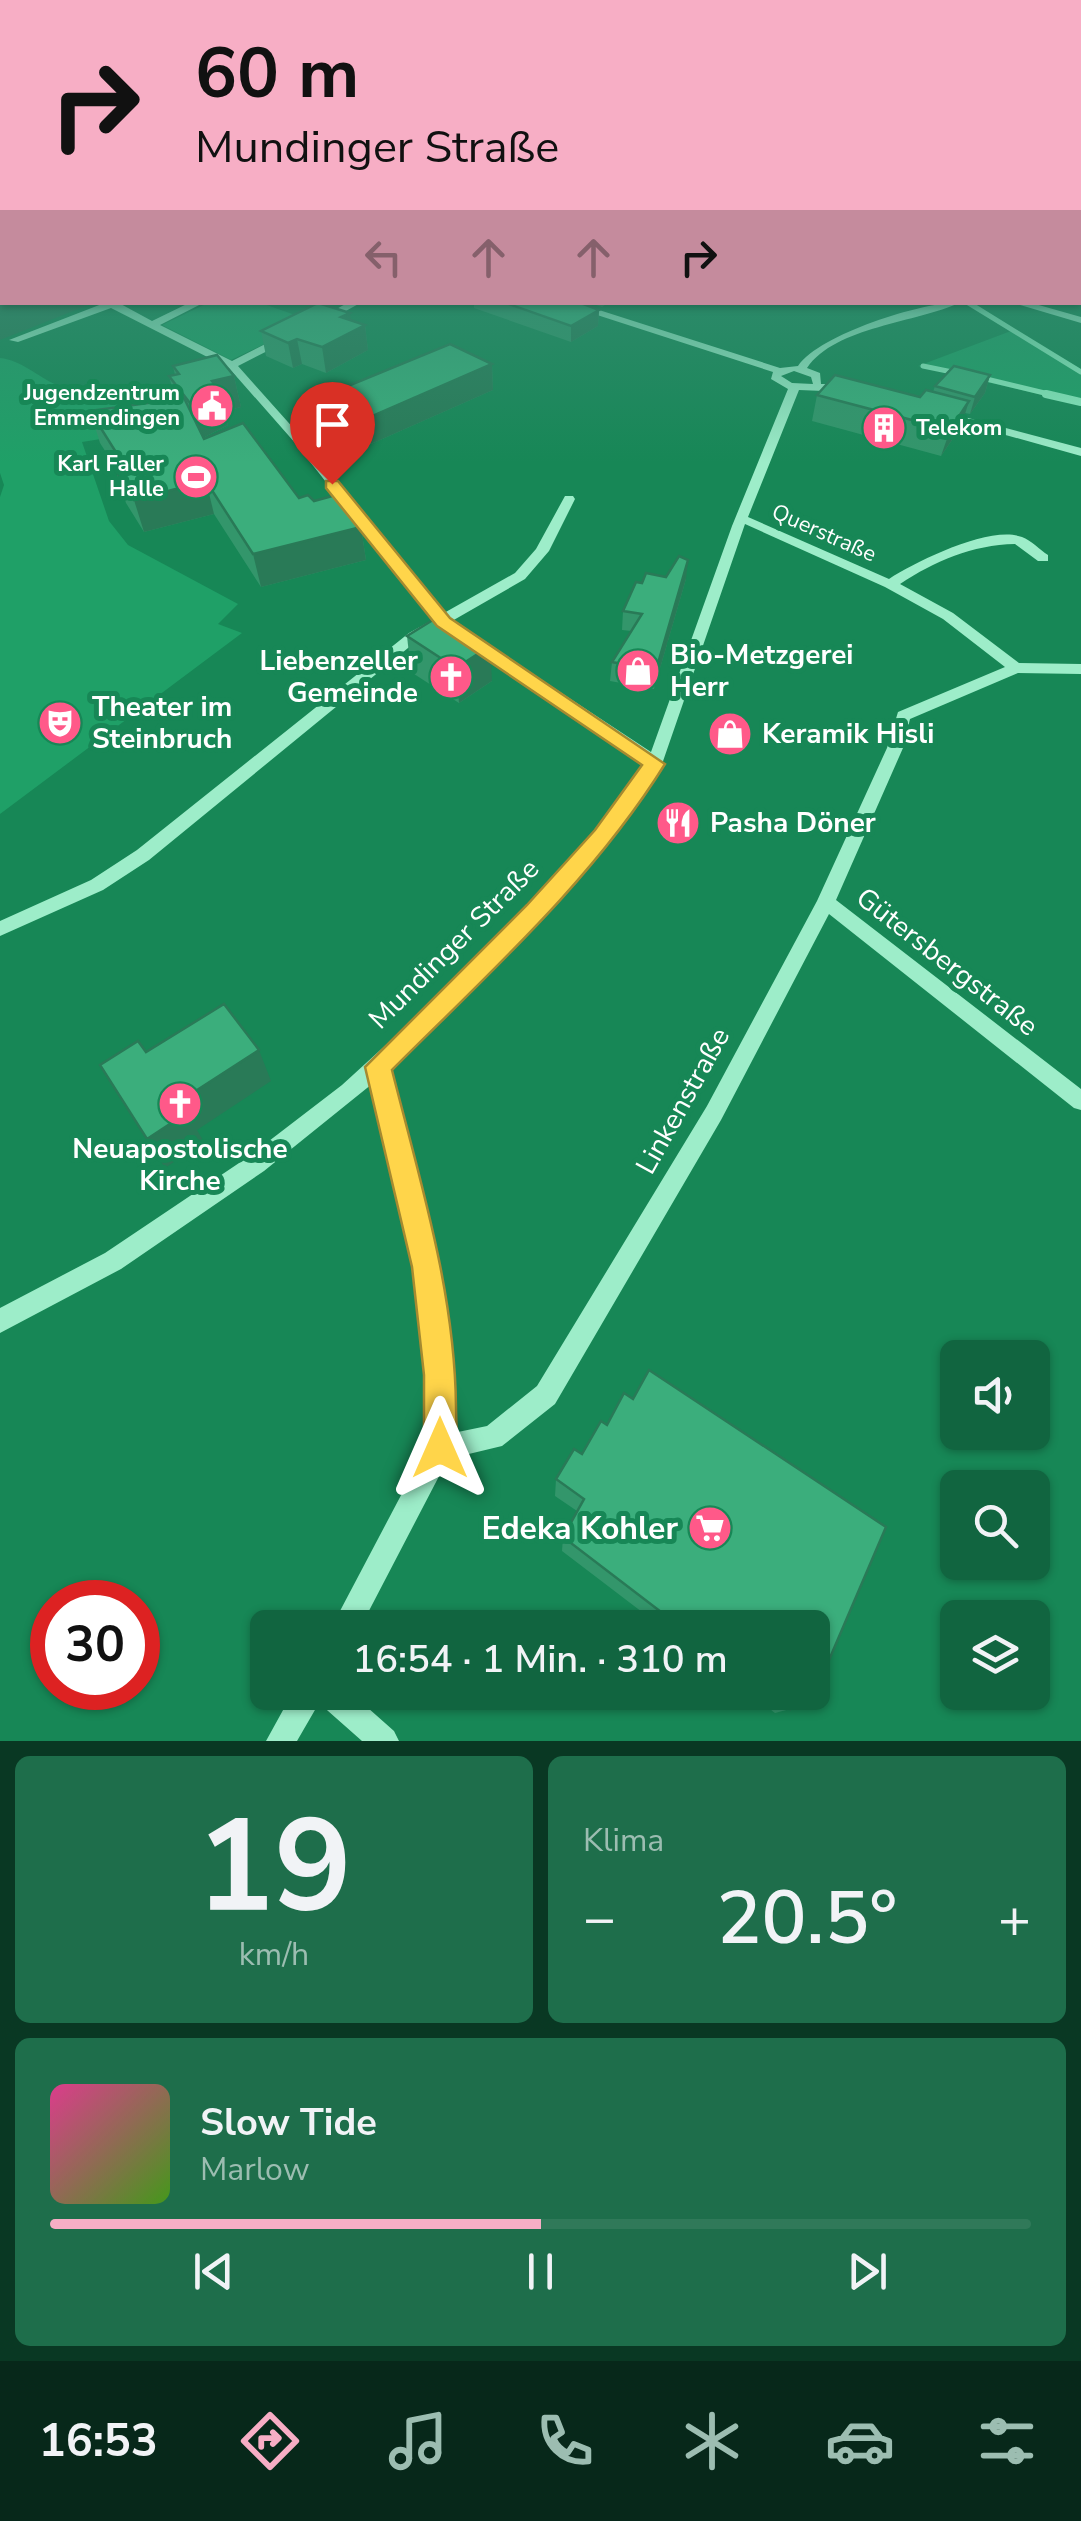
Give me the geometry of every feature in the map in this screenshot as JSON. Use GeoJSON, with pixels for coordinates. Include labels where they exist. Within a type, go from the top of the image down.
{"type":"FeatureCollection","features":[{"type":"Feature","properties":{"kind":"street"},"geometry":{"type":"LineString","coordinates":[[14,340],[109,305]]}},
{"type":"Feature","properties":{"kind":"street"},"geometry":{"type":"LineString","coordinates":[[114,305],[232,365],[300,442],[444,622],[655,764]]}},
{"type":"Feature","properties":{"kind":"street"},"geometry":{"type":"LineString","coordinates":[[153,324],[194,305]]}},
{"type":"Feature","properties":{"kind":"street"},"geometry":{"type":"LineString","coordinates":[[311,326],[352,305]]}},
{"type":"Feature","properties":{"kind":"street"},"geometry":{"type":"LineString","coordinates":[[571,305],[779,371],[801,369],[816,375],[817,382]]}},
{"type":"Feature","properties":{"kind":"street"},"geometry":{"type":"LineString","coordinates":[[801,369],[803,361],[827,343],[947,305]]}},
{"type":"Feature","properties":{"kind":"street"},"geometry":{"type":"LineString","coordinates":[[1027,305],[1081,320]]}},
{"type":"Feature","properties":{"kind":"street"},"geometry":{"type":"LineString","coordinates":[[232,365],[295,334]]}},
{"type":"Feature","properties":{"kind":"street"},"geometry":{"type":"LineString","coordinates":[[779,371],[777,381],[794,388],[817,382],[858,391]]}},
{"type":"Feature","properties":{"kind":"street","name":"Mundinger Straße"},"geometry":{"type":"LineString","coordinates":[[354,1610],[440,1448],[440,1375],[427,1267],[378,1067],[535,912],[603,836],[655,764],[741,518],[794,388]]}},
{"type":"Feature","properties":{"kind":"street"},"geometry":{"type":"LineString","coordinates":[[928,410],[1081,452]]}},
{"type":"Feature","properties":{"kind":"street"},"geometry":{"type":"LineString","coordinates":[[0,929],[97,886],[144,855],[414,636],[444,622],[534,564],[569,499]]}},
{"type":"Feature","properties":{"kind":"street","name":"Querstraße"},"geometry":{"type":"LineString","coordinates":[[741,518],[890,584],[948,616],[1016,668]]}},
{"type":"Feature","properties":{"kind":"street","name":"Querstraße"},"geometry":{"type":"LineString","coordinates":[[890,584],[939,556],[968,546],[1018,540],[1044,558]]}},
{"type":"Feature","properties":{"kind":"street"},"geometry":{"type":"LineString","coordinates":[[1016,668],[1081,669]]}},
{"type":"Feature","properties":{"kind":"street","name":"Linkenstraße"},"geometry":{"type":"LineString","coordinates":[[440,1448],[494,1436],[546,1394],[714,1113],[826,902],[894,748],[903,716],[1016,668]]}},
{"type":"Feature","properties":{"kind":"street","name":"Gütersbergstraße"},"geometry":{"type":"LineString","coordinates":[[826,902],[1081,1101]]}},
{"type":"Feature","properties":{"kind":"street"},"geometry":{"type":"LineString","coordinates":[[0,1321],[113,1261],[256,1164],[378,1067]]}},
{"type":"Feature","properties":{"kind":"street"},"geometry":{"type":"LineString","coordinates":[[282,1741],[300,1710]]}},
{"type":"Feature","properties":{"kind":"street"},"geometry":{"type":"LineString","coordinates":[[349,1710],[384,1741]]}},
{"type":"Feature","properties":{"kind":"green space"},"geometry":{"type":"Polygon","coordinates":[[[204,305],[267,305],[312,321],[231,360],[162,325],[204,305]]]}},
{"type":"Feature","properties":{"kind":"green space"},"geometry":{"type":"Polygon","coordinates":[[[1011,331],[1081,369],[1081,404],[918,366],[1011,331]]]}},
{"type":"Feature","properties":{"kind":"green space","name":"Theater im Steinbruch"},"geometry":{"type":"Polygon","coordinates":[[[0,358],[77,393],[141,406],[164,429],[82,442],[109,521],[128,545],[238,604],[218,624],[242,633],[0,814],[0,497],[4,485],[0,473],[0,358]]]}},
{"type":"Feature","properties":{"kind":"building"},"geometry":{"type":"Polygon","coordinates":[[[314,305],[350,313],[341,317],[365,325],[322,347],[297,339],[288,343],[261,331],[314,305]]]}},
{"type":"Feature","properties":{"kind":"building"},"geometry":{"type":"Polygon","coordinates":[[[512,305],[586,305],[599,310],[571,326],[512,305]]]}},
{"type":"Feature","properties":{"kind":"building"},"geometry":{"type":"Polygon","coordinates":[[[450,344],[492,364],[368,418],[326,395],[450,344]]]}},
{"type":"Feature","properties":{"kind":"building"},"geometry":{"type":"Polygon","coordinates":[[[217,355],[234,376],[212,381],[221,393],[193,407],[169,376],[179,374],[173,366],[217,355]]]}},
{"type":"Feature","properties":{"kind":"building"},"geometry":{"type":"Polygon","coordinates":[[[954,366],[990,375],[975,397],[935,386],[954,366]]]}},
{"type":"Feature","properties":{"kind":"building"},"geometry":{"type":"Polygon","coordinates":[[[835,375],[920,397],[926,390],[969,401],[950,430],[817,395],[835,375]]]}},
{"type":"Feature","properties":{"kind":"building"},"geometry":{"type":"Polygon","coordinates":[[[184,398],[204,439],[243,423],[299,498],[308,495],[314,501],[336,495],[361,527],[253,554],[206,481],[134,500],[116,471],[126,468],[90,411],[184,398]]]}},
{"type":"Feature","properties":{"kind":"building"},"geometry":{"type":"Polygon","coordinates":[[[679,556],[688,560],[656,670],[612,662],[642,614],[623,611],[636,582],[642,583],[646,573],[666,577],[679,556]]]}},
{"type":"Feature","properties":{"kind":"building"},"geometry":{"type":"Polygon","coordinates":[[[441,615],[490,646],[456,668],[407,636],[441,615]]]}},
{"type":"Feature","properties":{"kind":"building"},"geometry":{"type":"Polygon","coordinates":[[[224,1004],[259,1050],[180,1101],[188,1112],[147,1139],[100,1065],[138,1041],[146,1052],[224,1004]]]}},
{"type":"Feature","properties":{"kind":"building","name":"Edeka Kohler"},"geometry":{"type":"Polygon","coordinates":[[[649,1370],[886,1527],[830,1658],[830,1610],[658,1610],[563,1537],[584,1499],[556,1479],[574,1449],[582,1454],[601,1421],[607,1425],[624,1393],[633,1399],[649,1370]]]}},
{"type":"Feature","properties":{"kind":"waterway"},"geometry":{"type":"LineString","coordinates":[[972,305],[1081,372]]}},
{"type":"Feature","properties":{"kind":"waterway"},"geometry":{"type":"LineString","coordinates":[[923,366],[962,374]]}},
{"type":"Feature","properties":{"kind":"waterway"},"geometry":{"type":"LineString","coordinates":[[978,377],[1057,396]]}},
{"type":"Feature","properties":{"kind":"waterway"},"geometry":{"type":"LineString","coordinates":[[1046,394],[1081,402]]}},
{"type":"Feature","properties":{"kind":"place","name":"Jugendzentrum Emmendingen"},"geometry":{"type":"Point","coordinates":[212,406]}},
{"type":"Feature","properties":{"kind":"place","name":"Telekom"},"geometry":{"type":"Point","coordinates":[884,428]}},
{"type":"Feature","properties":{"kind":"place","name":"Karl Faller Halle"},"geometry":{"type":"Point","coordinates":[196,477]}},
{"type":"Feature","properties":{"kind":"place","name":"Bio-Metzgerei Herr"},"geometry":{"type":"Point","coordinates":[638,671]}},
{"type":"Feature","properties":{"kind":"place","name":"Liebenzeller Gemeinde"},"geometry":{"type":"Point","coordinates":[451,677]}},
{"type":"Feature","properties":{"kind":"place","name":"Theater im Steinbruch"},"geometry":{"type":"Point","coordinates":[60,723]}},
{"type":"Feature","properties":{"kind":"place","name":"Keramik Hisli"},"geometry":{"type":"Point","coordinates":[730,734]}},
{"type":"Feature","properties":{"kind":"place","name":"Pasha Döner"},"geometry":{"type":"Point","coordinates":[678,823]}},
{"type":"Feature","properties":{"kind":"place","name":"Neuapostolische Kirche"},"geometry":{"type":"Point","coordinates":[180,1104]}},
{"type":"Feature","properties":{"kind":"place","name":"Edeka Kohler"},"geometry":{"type":"Point","coordinates":[710,1528]}},
{"type":"Feature","properties":{"kind":"route"},"geometry":{"type":"LineString","coordinates":[[332,484],[444,622],[478,641],[655,764],[646,782],[603,836],[535,912],[378,1067],[427,1267],[440,1375],[440,1448]]}}]}
